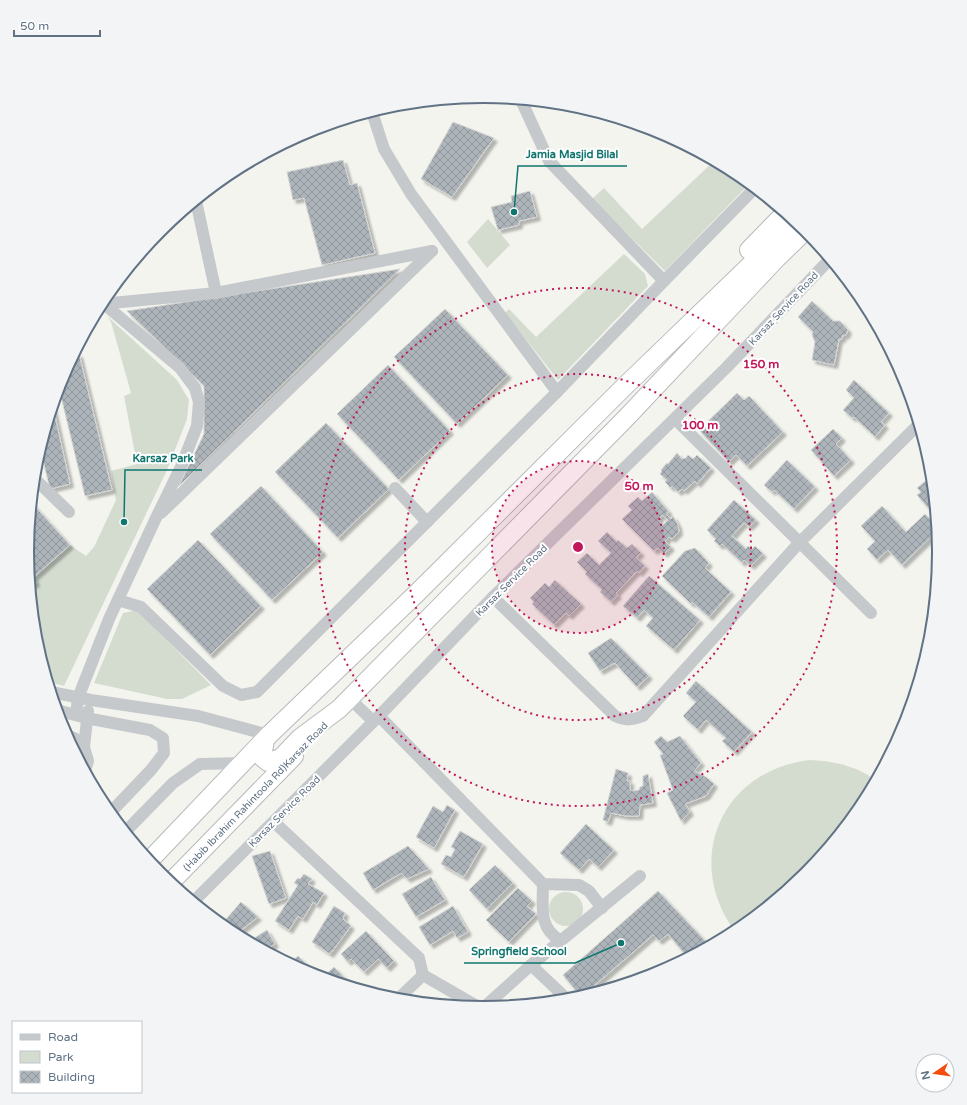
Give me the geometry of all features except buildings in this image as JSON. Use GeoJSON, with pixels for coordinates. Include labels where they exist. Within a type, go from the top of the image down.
{"type":"FeatureCollection","features":[{"type":"Feature","properties":{"kind":"highway"},"geometry":{"type":"LineString","coordinates":[[625,386],[695,305],[782,217]]}},
{"type":"Feature","properties":{"kind":"highway"},"geometry":{"type":"LineString","coordinates":[[154,857],[267,738],[416,594],[625,386],[791,226]]}},
{"type":"Feature","properties":{"kind":"highway"},"geometry":{"type":"LineString","coordinates":[[267,738],[262,757],[268,762],[281,758],[300,738],[344,704],[626,418],[801,235]]}},
{"type":"Feature","properties":{"kind":"highway"},"geometry":{"type":"LineString","coordinates":[[626,418],[662,392],[808,243]]}},
{"type":"Feature","properties":{"kind":"highway","name":"(Habib Ibrahim Rahintoola Rd)Karsaz Road"},"geometry":{"type":"LineString","coordinates":[[175,878],[344,704]]}},
{"type":"Feature","properties":{"kind":"street"},"geometry":{"type":"LineString","coordinates":[[523,105],[549,161],[664,281]]}},
{"type":"Feature","properties":{"kind":"street"},"geometry":{"type":"LineString","coordinates":[[374,117],[384,149],[411,194],[557,392]]}},
{"type":"Feature","properties":{"kind":"street"},"geometry":{"type":"LineString","coordinates":[[118,600],[141,606],[223,686],[241,695],[257,692],[557,392],[751,192]]}},
{"type":"Feature","properties":{"kind":"street"},"geometry":{"type":"LineString","coordinates":[[197,207],[216,293]]}},
{"type":"Feature","properties":{"kind":"street"},"geometry":{"type":"LineString","coordinates":[[110,302],[216,293],[450,248]]}},
{"type":"Feature","properties":{"kind":"street"},"geometry":{"type":"LineString","coordinates":[[154,520],[432,251]]}},
{"type":"Feature","properties":{"kind":"street","name":"Karsaz Service Road"},"geometry":{"type":"LineString","coordinates":[[197,898],[274,822],[493,597],[727,367],[827,263]]}},
{"type":"Feature","properties":{"kind":"street"},"geometry":{"type":"LineString","coordinates":[[87,764],[88,761],[84,747],[78,698],[118,600],[154,520],[181,467],[197,426],[200,402],[195,388],[180,368],[108,307]]}},
{"type":"Feature","properties":{"kind":"street"},"geometry":{"type":"LineString","coordinates":[[674,419],[871,613]]}},
{"type":"Feature","properties":{"kind":"street"},"geometry":{"type":"LineString","coordinates":[[493,597],[615,716],[623,720],[633,720],[643,716],[653,707],[799,542],[915,428]]}},
{"type":"Feature","properties":{"kind":"street"},"geometry":{"type":"LineString","coordinates":[[40,484],[69,512]]}},
{"type":"Feature","properties":{"kind":"street"},"geometry":{"type":"LineString","coordinates":[[395,488],[427,522]]}},
{"type":"Feature","properties":{"kind":"street"},"geometry":{"type":"LineString","coordinates":[[57,693],[78,698],[198,716],[267,738]]}},
{"type":"Feature","properties":{"kind":"street"},"geometry":{"type":"LineString","coordinates":[[81,716],[91,700]]}},
{"type":"Feature","properties":{"kind":"street"},"geometry":{"type":"LineString","coordinates":[[344,704],[376,718],[543,884],[579,885],[589,891],[602,908]]}},
{"type":"Feature","properties":{"kind":"street"},"geometry":{"type":"LineString","coordinates":[[63,712],[150,730],[163,738],[164,752],[151,770],[114,808]]}},
{"type":"Feature","properties":{"kind":"street"},"geometry":{"type":"LineString","coordinates":[[74,738],[79,740],[84,747]]}},
{"type":"Feature","properties":{"kind":"street"},"geometry":{"type":"LineString","coordinates":[[129,828],[173,783],[200,764],[268,762]]}},
{"type":"Feature","properties":{"kind":"street"},"geometry":{"type":"LineString","coordinates":[[274,822],[419,958],[424,975],[469,1002]]}},
{"type":"Feature","properties":{"kind":"street"},"geometry":{"type":"LineString","coordinates":[[490,1002],[640,876]]}},
{"type":"Feature","properties":{"kind":"street"},"geometry":{"type":"LineString","coordinates":[[543,884],[543,916],[546,927],[554,937],[561,941]]}},
{"type":"Feature","properties":{"kind":"street"},"geometry":{"type":"LineString","coordinates":[[531,966],[562,995]]}},
{"type":"Feature","properties":{"kind":"street"},"geometry":{"type":"LineString","coordinates":[[403,994],[424,975]]}},
{"type":"Feature","properties":{"kind":"green space"},"geometry":{"type":"Polygon","coordinates":[[[710,164],[745,188],[665,271],[592,199],[604,188],[642,229],[710,164]]]}},
{"type":"Feature","properties":{"kind":"green space"},"geometry":{"type":"Polygon","coordinates":[[[488,219],[510,245],[487,268],[467,242],[488,219]]]}},
{"type":"Feature","properties":{"kind":"green space"},"geometry":{"type":"Polygon","coordinates":[[[624,254],[645,274],[648,286],[558,380],[505,313],[509,309],[536,337],[624,254]]]}},
{"type":"Feature","properties":{"kind":"green space"},"geometry":{"type":"Polygon","coordinates":[[[107,316],[177,380],[189,400],[187,419],[167,470],[64,686],[54,683],[49,669],[38,611],[35,576],[70,545],[86,556],[94,547],[116,500],[111,471],[137,464],[124,396],[131,393],[111,322],[107,316]]]}},
{"type":"Feature","properties":{"kind":"green space"},"geometry":{"type":"Polygon","coordinates":[[[137,610],[211,685],[182,699],[167,699],[94,683],[123,613],[137,610]]]}},
{"type":"Feature","properties":{"kind":"green space"},"geometry":{"type":"Polygon","coordinates":[[[810,760],[828,762],[845,765],[872,778],[840,826],[821,849],[780,890],[732,926],[720,905],[712,877],[712,849],[719,823],[733,800],[753,781],[779,767],[810,760]]]}},
{"type":"Feature","properties":{"kind":"green space"},"geometry":{"type":"Polygon","coordinates":[[[569,892],[576,894],[581,899],[583,909],[581,919],[576,924],[563,926],[556,924],[551,919],[549,906],[551,899],[556,894],[569,892]]]}},
{"type":"Feature","properties":{"kind":"place","name":"Jamia Masjid Bilal"},"geometry":{"type":"Point","coordinates":[514,212]}},
{"type":"Feature","properties":{"kind":"place","name":"Karsaz Park"},"geometry":{"type":"Point","coordinates":[124,522]}},
{"type":"Feature","properties":{"kind":"place","name":"Springfield School"},"geometry":{"type":"Point","coordinates":[621,943]}}]}
